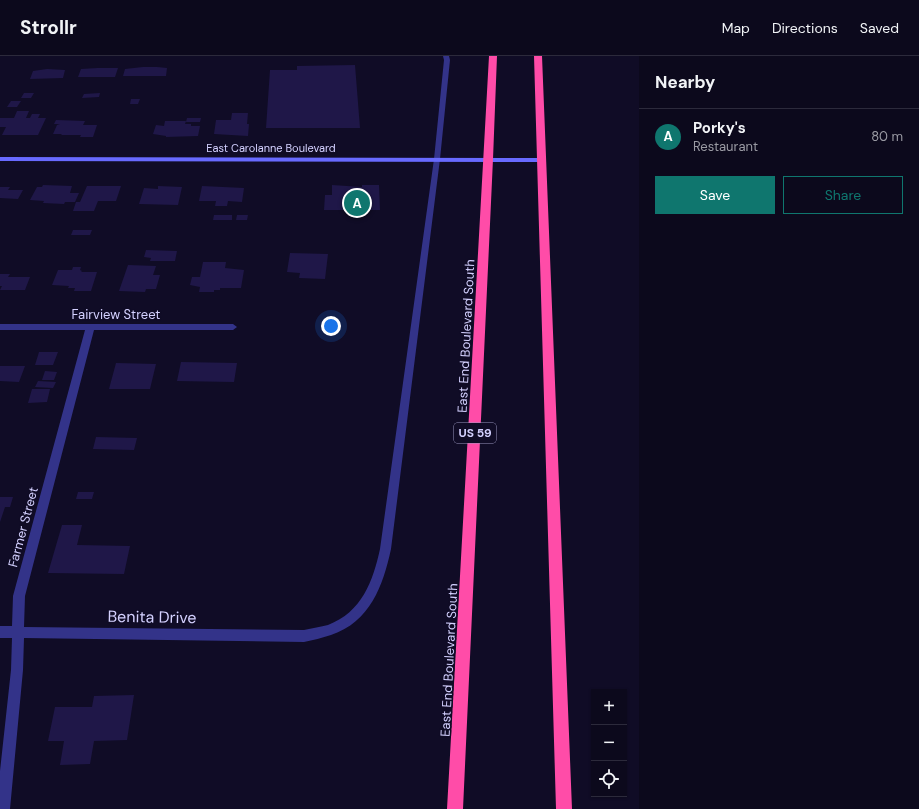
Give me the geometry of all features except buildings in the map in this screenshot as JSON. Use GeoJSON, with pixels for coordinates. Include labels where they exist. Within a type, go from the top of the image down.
{"type":"FeatureCollection","features":[{"type":"Feature","properties":{"kind":"highway","name":"East End Boulevard South"},"geometry":{"type":"LineString","coordinates":[[455,809],[493,56]]}},
{"type":"Feature","properties":{"kind":"highway"},"geometry":{"type":"LineString","coordinates":[[538,56],[564,809]]}},
{"type":"Feature","properties":{"kind":"street","name":"Benita Drive"},"geometry":{"type":"LineString","coordinates":[[0,632],[304,636],[324,633],[341,626],[355,615],[369,600],[378,582],[384,559],[392,503],[437,159],[447,60],[446,56]]}},
{"type":"Feature","properties":{"kind":"street","name":"East Carolanne Boulevard"},"geometry":{"type":"LineString","coordinates":[[0,159],[542,160]]}},
{"type":"Feature","properties":{"kind":"street","name":"Fairview Street"},"geometry":{"type":"LineString","coordinates":[[0,327],[232,327]]}},
{"type":"Feature","properties":{"kind":"street","name":"Farmer Street"},"geometry":{"type":"LineString","coordinates":[[3,809],[17,670],[19,596],[90,327]]}},
{"type":"Feature","properties":{"kind":"place","name":"Porky's"},"geometry":{"type":"Point","coordinates":[357,203]}}]}
